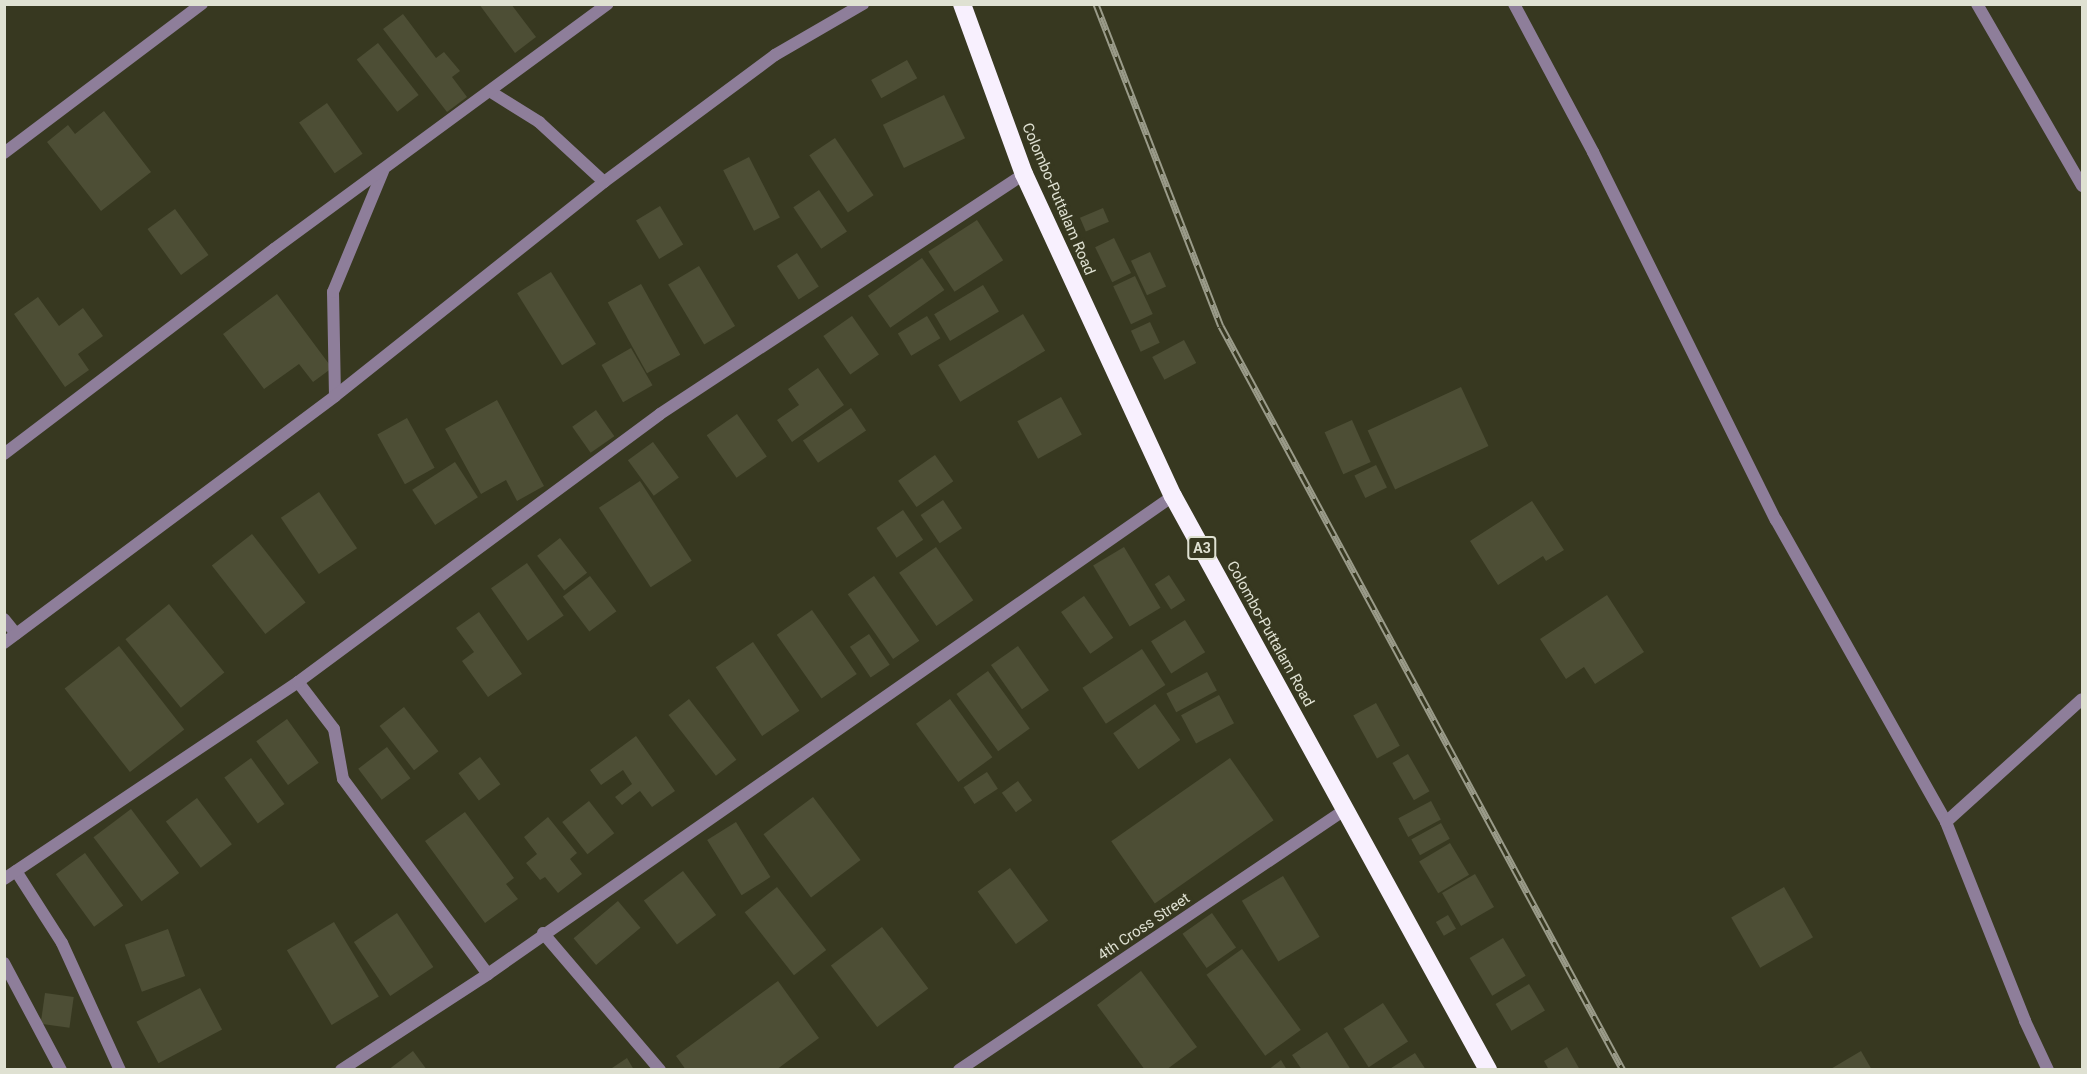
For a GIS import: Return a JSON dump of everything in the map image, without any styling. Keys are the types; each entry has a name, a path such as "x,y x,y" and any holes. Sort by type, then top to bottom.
{"highway":[{"name":"Colombo-Puttalam Road","path":"962,4 1024,174 1173,496 1488,1070"}],"street":[{"path":"4,153 202,4"},
{"path":"4,454 608,4"},
{"path":"4,643 334,396 604,182 774,55 863,4"},
{"path":"1514,4 1593,152 1776,520 1946,822 2025,1021 2048,1070"},
{"path":"1977,4 2082,186"},
{"path":"491,92 540,122 604,182"},
{"path":"334,396 333,292 383,171"},
{"path":"4,879 298,682 660,414 1024,174"},
{"path":"341,1070 488,974 543,933 1173,496"},
{"path":"4,619 16,634"},
{"path":"298,682 333,729 343,779 488,974"},
{"path":"1946,822 2082,699"},
{"name":"4th Cross Street","path":"959,1070 1346,809"},
{"path":"16,871 62,944 120,1070"},
{"path":"543,933 660,1070"},
{"path":"4,963 61,1070"}],"building":[{"path":"479,4 511,4 536,37 515,53"},
{"path":"403,14 436,58 444,52 460,71 452,77 467,97 447,112 383,29"},
{"path":"378,43 419,95 397,112 357,60"},
{"path":"907,60 917,78 881,98 871,80"},
{"path":"944,95 965,138 904,168 883,125"},
{"path":"327,103 363,154 335,173 299,123"},
{"path":"104,111 151,172 101,211 47,142 68,125 75,134"},
{"path":"835,138 874,195 848,213 809,155"},
{"path":"749,157 780,218 754,231 723,170"},
{"path":"819,190 847,231 821,249 793,207"},
{"path":"660,206 683,245 659,259 636,220"},
{"path":"1103,208 1109,222 1086,232 1080,218"},
{"path":"175,209 209,255 181,275 147,229"},
{"path":"977,220 1003,260 954,292 928,252"},
{"path":"1114,238 1131,273 1112,282 1095,247"},
{"path":"1150,252 1166,286 1147,295 1131,261"},
{"path":"797,253 819,287 799,300 777,266"},
{"path":"922,258 944,290 890,328 868,296"},
{"path":"699,266 735,326 704,345 668,285"},
{"path":"551,272 596,344 562,365 517,293"},
{"path":"1135,276 1153,314 1131,324 1113,286"},
{"path":"641,284 680,355 647,373 608,302"},
{"path":"983,285 999,312 950,341 934,314"},
{"path":"277,294 332,368 313,382 299,364 264,389 223,334"},
{"path":"38,297 59,326 83,308 103,336 78,354 89,370 65,387 14,314"},
{"path":"1023,314 1045,351 960,402 938,365"},
{"path":"852,316 879,355 850,375 823,336"},
{"path":"927,316 940,338 911,356 898,334"},
{"path":"1150,322 1160,343 1141,352 1131,331"},
{"path":"1184,340 1196,363 1164,380 1152,357"},
{"path":"631,348 652,385 623,402 602,365"},
{"path":"818,368 844,405 792,442 777,420 799,405 788,389"},
{"path":"1461,387 1488,446 1395,489 1368,431"},
{"path":"1061,397 1082,435 1038,459 1017,421"},
{"path":"497,400 544,486 517,501 506,480 481,494 445,429"},
{"path":"851,408 866,430 818,463 803,440"},
{"path":"596,410 614,436 591,453 572,427"},
{"path":"737,414 767,457 737,478 707,435"},
{"path":"407,418 435,468 405,484 377,434"},
{"path":"1352,420 1371,462 1343,474 1325,432"},
{"path":"653,442 679,478 654,496 628,460"},
{"path":"935,455 953,481 916,507 898,481"},
{"path":"455,462 478,497 435,525 412,490"},
{"path":"1376,465 1387,487 1365,498 1354,476"},
{"path":"640,481 692,561 651,587 599,508"},
{"path":"319,492 357,548 319,574 281,518"},
{"path":"943,500 962,528 940,543 921,515"},
{"path":"1532,501 1564,550 1546,561 1543,556 1498,585 1470,541"},
{"path":"903,510 923,540 897,558 876,528"},
{"path":"252,534 306,603 265,634 212,565"},
{"path":"560,538 587,573 564,591 537,556"},
{"path":"936,547 973,600 936,626 899,573"},
{"path":"1124,547 1161,608 1130,626 1093,566"},
{"path":"527,563 564,615 528,641 491,588"},
{"path":"1169,575 1185,600 1171,609 1155,584"},
{"path":"590,576 616,611 589,632 563,596"},
{"path":"874,576 919,641 893,659 848,594"},
{"path":"1607,595 1644,652 1595,684 1584,667 1566,679 1540,639"},
{"path":"1084,596 1113,638 1090,654 1061,612"},
{"path":"169,604 224,672 181,708 125,639"},
{"path":"812,610 857,674 822,699 777,635"},
{"path":"479,612 522,674 488,697 462,661 474,652 456,628"},
{"path":"1185,620 1205,652 1171,673 1151,641"},
{"path":"869,634 890,665 871,678 850,647"},
{"path":"753,642 799,711 762,736 716,667"},
{"path":"119,646 184,730 130,772 65,688"},
{"path":"1018,646 1049,690 1022,709 991,665"},
{"path":"1142,649 1165,685 1106,724 1082,688"},
{"path":"988,671 1030,728 998,751 956,694"},
{"path":"1207,672 1217,691 1176,712 1166,694"},
{"path":"1219,695 1234,723 1196,743 1181,715"},
{"path":"689,699 736,760 716,776 669,715"},
{"path":"950,699 992,757 958,782 916,724"},
{"path":"1376,703 1400,746 1377,758 1353,716"},
{"path":"1155,704 1180,740 1138,769 1113,733"},
{"path":"404,707 438,751 414,770 380,726"},
{"path":"287,719 319,763 288,785 256,741"},
{"path":"636,736 675,791 652,807 640,791 622,805 615,797 632,784 623,770 601,785 590,770"},
{"path":"387,747 410,778 382,800 358,769"},
{"path":"1408,754 1430,791 1414,800 1392,763"},
{"path":"480,757 500,784 479,800 458,773"},
{"path":"251,758 285,804 258,824 224,777"},
{"path":"1230,758 1274,820 1155,903 1111,841"},
{"path":"987,772 998,789 974,804 964,787"},
{"path":"1018,781 1032,800 1016,812 1002,793"},
{"path":"813,797 861,860 811,897 763,834"},
{"path":"197,798 232,844 201,868 166,821"},
{"path":"589,801 614,833 587,854 562,822"},
{"path":"1431,801 1441,820 1408,837 1398,818"},
{"path":"131,809 179,873 142,901 93,837"},
{"path":"465,812 514,878 506,884 518,899 485,923 425,841"},
{"path":"548,817 577,853 570,859 582,874 558,893 545,877 540,880 526,863 537,854 524,837"},
{"path":"736,822 770,877 742,895 707,840"},
{"path":"1441,823 1450,839 1420,855 1411,839"},
{"path":"1450,843 1469,875 1438,893 1419,862"},
{"path":"85,853 123,906 94,927 56,874"},
{"path":"1010,868 1048,921 1016,944 978,892"},
{"path":"683,871 716,915 677,944 644,900"},
{"path":"1475,874 1494,907 1461,926 1442,893"},
{"path":"1283,876 1320,937 1278,962 1242,901"},
{"path":"777,887 826,950 794,975 745,912"},
{"path":"1784,887 1813,937 1760,968 1731,918"},
{"path":"618,901 640,928 596,965 574,938"},
{"path":"397,913 433,967 390,996 354,942"},
{"path":"1212,913 1236,947 1207,968 1183,934"},
{"path":"1448,915 1456,929 1444,936 1436,922"},
{"path":"334,922 379,997 332,1025 287,950"},
{"path":"882,927 928,988 877,1027 831,966"},
{"path":"168,929 185,976 142,992 125,945"},
{"path":"1503,938 1526,976 1492,996 1470,958"},
{"path":"1242,949 1301,1030 1265,1056 1206,975"},
{"path":"1141,971 1197,1047 1166,1070 1145,1070 1097,1005"},
{"path":"778,981 819,1038 776,1070 686,1070 676,1056"},
{"path":"1529,984 1545,1011 1512,1031 1496,1004"},
{"path":"200,988 222,1029 158,1063 136,1022"},
{"path":"45,993 74,997 69,1028 41,1024"},
{"path":"1383,1003 1408,1042 1369,1067 1344,1029"},
{"path":"1327,1032 1351,1070 1302,1070 1292,1055"},
{"path":"1567,1047 1580,1070 1549,1070 1544,1061"},
{"path":"413,1051 427,1070 388,1070"},
{"path":"1861,1051 1872,1070 1829,1070"},
{"path":"1415,1053 1426,1070 1388,1070"},
{"path":"627,1058 634,1070 609,1070"},
{"path":"1281,1060 1287,1070 1268,1070"}],"railway":[{"path":"1096,4 1221,326 1623,1070"}]}
